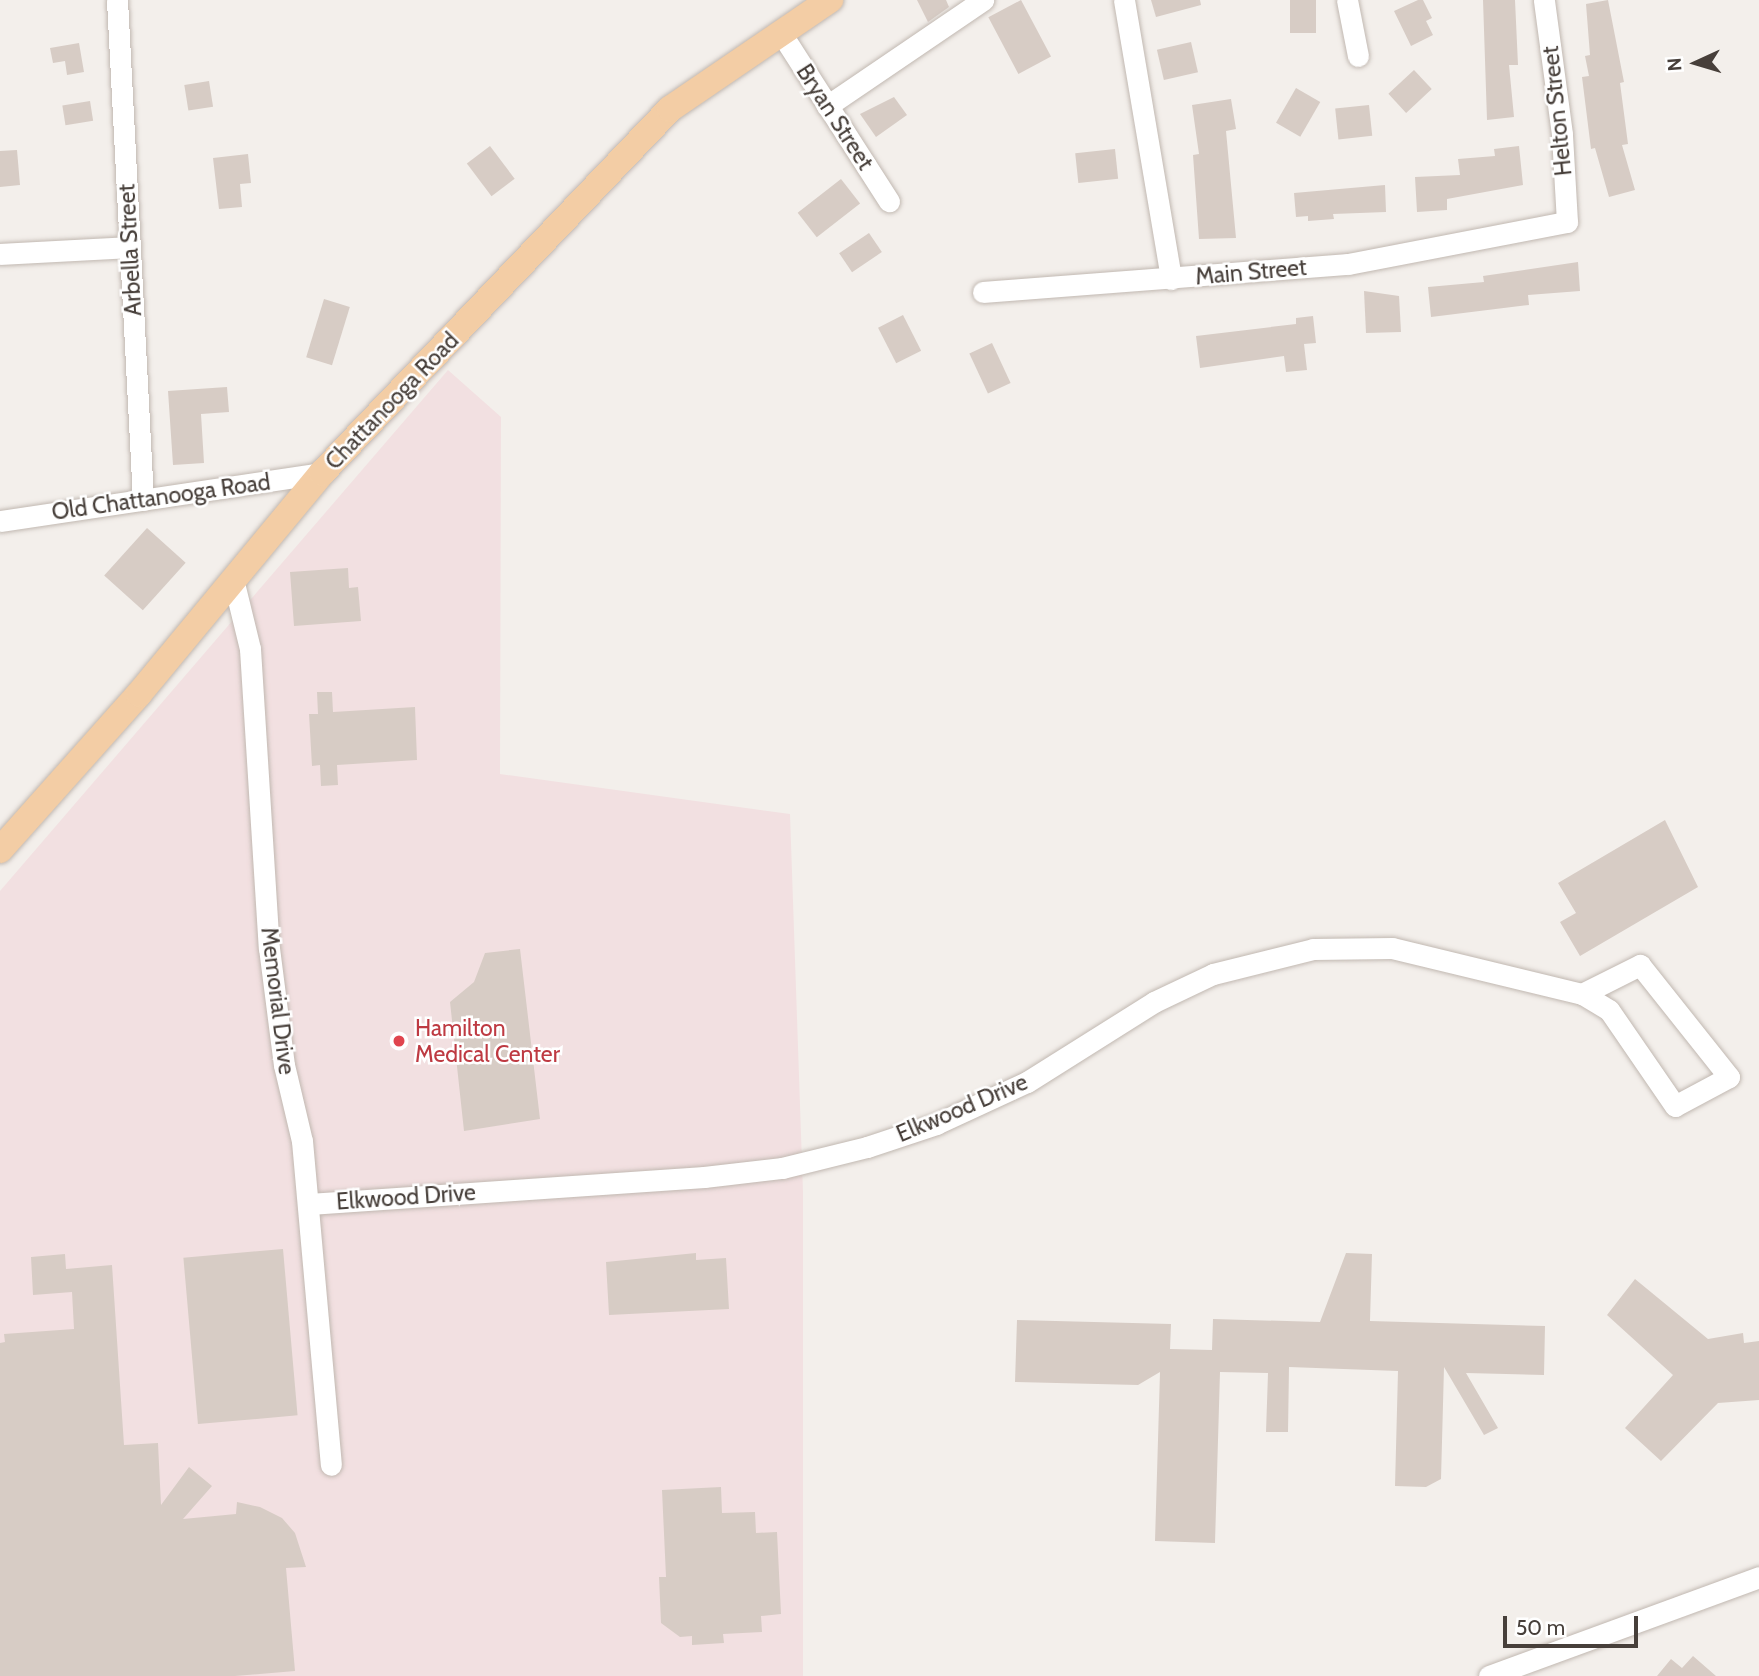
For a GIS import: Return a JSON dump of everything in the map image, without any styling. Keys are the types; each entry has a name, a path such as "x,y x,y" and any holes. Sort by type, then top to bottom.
{"main road":[{"name":"Chattanooga Road","path":"0,850 139,694 323,473 670,109 830,0"}],"street":[{"name":"Arbella Street","path":"117,0 144,500"},
{"path":"827,106 983,0"},
{"name":"Main Street","path":"1124,0 1171,279 1348,264 1567,222"},
{"path":"1347,0 1358,56"},
{"name":"Helton Street","path":"1544,0 1562,134 1567,222"},
{"name":"Bryan Street","path":"781,33 889,201"},
{"path":"0,254 130,247"},
{"path":"983,292 1171,279"},
{"name":"Old Chattanooga Road","path":"0,521 323,473"},
{"name":"Memorial Drive","path":"233,579 250,649 279,1035 302,1141 331,1465"},
{"name":"Elkwood Drive","path":"309,1204 704,1177 782,1168 867,1147 936,1124 1027,1082 1154,1002 1213,974 1312,949 1392,948 1582,994 1609,1010 1675,1106 1729,1077 1640,965 1582,994"},
{"path":"1489,1676 1759,1577"}],"shaded area":[{"name":"Hamilton Medical Center","path":"448,370 501,417 500,774 790,814 803,1192 803,1676 0,1676 0,891"}],"building":[{"path":"917,0 946,0 949,7 928,22"},
{"path":"1021,0 1051,57 1018,74 988,17"},
{"path":"1151,0 1200,0 1201,5 1156,17"},
{"path":"1290,0 1316,0 1316,33 1290,33"},
{"path":"1423,0 1432,18 1426,21 1433,35 1411,46 1394,11"},
{"path":"1483,0 1515,0 1518,65 1509,65 1514,117 1487,120"},
{"path":"1608,0 1624,82 1620,83 1628,144 1622,145 1635,190 1609,197 1595,148 1591,149 1582,77 1589,76 1585,56 1590,55 1586,4"},
{"path":"1191,42 1198,72 1164,80 1157,50"},
{"path":"79,43 84,72 67,75 65,61 53,63 50,48"},
{"path":"1414,70 1432,89 1406,113 1388,94"},
{"path":"209,81 213,107 188,111 184,85"},
{"path":"1296,88 1320,102 1300,137 1276,123"},
{"path":"894,97 907,115 876,137 860,114"},
{"path":"1231,99 1236,129 1226,131 1236,238 1199,239 1193,155 1199,154 1192,105"},
{"path":"90,101 93,121 65,125 62,105"},
{"path":"1369,105 1372,136 1338,139 1335,109"},
{"path":"490,146 515,179 492,196 467,163"},
{"path":"1519,146 1523,185 1447,199 1447,210 1417,212 1415,177 1460,175 1458,159 1495,156 1494,149"},
{"path":"1115,149 1118,179 1078,183 1075,153"},
{"path":"17,150 20,185 0,187 0,151"},
{"path":"248,154 251,183 240,184 242,207 219,209 213,158"},
{"path":"841,179 860,203 817,237 798,213"},
{"path":"1385,185 1386,212 1333,214 1334,219 1308,221 1308,216 1296,217 1294,193"},
{"path":"869,233 882,252 852,272 839,253"},
{"path":"1578,262 1580,291 1528,295 1529,305 1431,317 1428,287 1484,282 1483,276"},
{"path":"1364,291 1399,296 1401,332 1366,333"},
{"path":"324,299 350,307 332,365 306,357"},
{"path":"903,315 921,351 896,363 878,328"},
{"path":"1313,316 1316,343 1304,344 1307,370 1286,372 1284,356 1200,368 1196,336 1296,324 1296,318"},
{"path":"992,343 1011,383 988,393 969,354"},
{"path":"227,387 229,412 201,414 204,463 173,465 168,391"},
{"path":"147,528 186,563 143,610 104,576"},
{"path":"348,568 349,588 358,587 361,621 294,626 290,572"},
{"path":"317,692 332,692 333,712 415,707 417,760 337,765 338,785 321,786 320,765 312,766 309,714 318,714"},
{"path":"1665,820 1698,887 1580,956 1560,922 1576,913 1558,883"},
{"path":"520,949 540,1119 464,1131 450,1002 474,982 485,953"},
{"path":"283,1249 298,1415 198,1424 183,1258"},
{"path":"696,1253 696,1260 726,1258 729,1309 609,1315 606,1262"},
{"path":"1346,1253 1372,1254 1370,1321 1545,1326 1544,1375 1466,1373 1498,1428 1484,1435 1444,1367 1441,1479 1426,1487 1395,1486 1398,1371 1289,1367 1288,1432 1266,1432 1268,1373 1220,1372 1215,1543 1155,1541 1160,1372 1138,1385 1015,1382 1017,1320 1171,1324 1170,1349 1212,1350 1213,1319 1320,1322"},
{"path":"65,1254 66,1269 112,1265 124,1445 158,1443 161,1505 189,1467 212,1486 183,1519 236,1514 237,1502 260,1507 282,1518 295,1533 306,1567 286,1568 295,1671 235,1676 0,1676 0,1343 5,1342 4,1334 74,1329 72,1292 33,1295 31,1257"},
{"path":"1635,1279 1708,1339 1743,1333 1744,1343 1759,1341 1759,1400 1718,1403 1661,1461 1625,1428 1673,1375 1607,1315"},
{"path":"721,1487 722,1513 755,1512 756,1533 777,1532 781,1614 761,1616 762,1632 723,1634 724,1643 692,1645 692,1636 680,1637 661,1623 659,1577 666,1577 662,1490"},
{"path":"1693,1656 1716,1676 1657,1676 1671,1659 1682,1668"}],"place":[{"name":"Hamilton Medical Center","path":"399,1041"}]}
